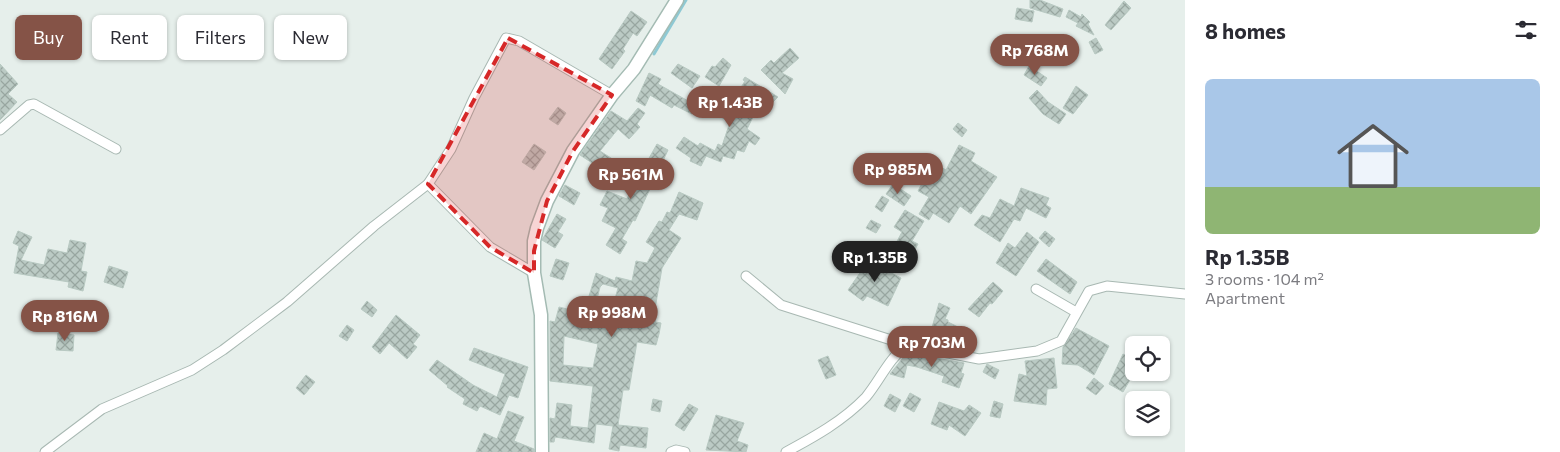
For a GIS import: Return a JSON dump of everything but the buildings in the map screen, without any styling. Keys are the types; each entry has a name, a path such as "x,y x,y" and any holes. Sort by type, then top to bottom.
{"street":[{"path":"542,452 541,315 534,273 534,242 547,201 573,151 612,95 634,68 677,0"},
{"path":"45,452 102,409 175,378 223,350 287,302 374,226 428,184 451,149 474,98 506,38 519,41 612,95"},
{"path":"0,130 29,105 34,104 116,149"},
{"path":"428,184 490,247 534,273"},
{"path":"746,276 781,305 907,345 978,359 1037,351 1061,341 1089,290 1101,286 1185,294"},
{"path":"1036,289 1076,312"},
{"path":"786,452 847,414 865,397 895,356 907,345"},
{"path":"671,452 676,450 686,452"}],"highlighted area":[{"path":"508,38 612,95 573,151 547,201 534,251 534,273 490,247 428,184"}],"waterway":[{"path":"654,54 686,0"}]}
